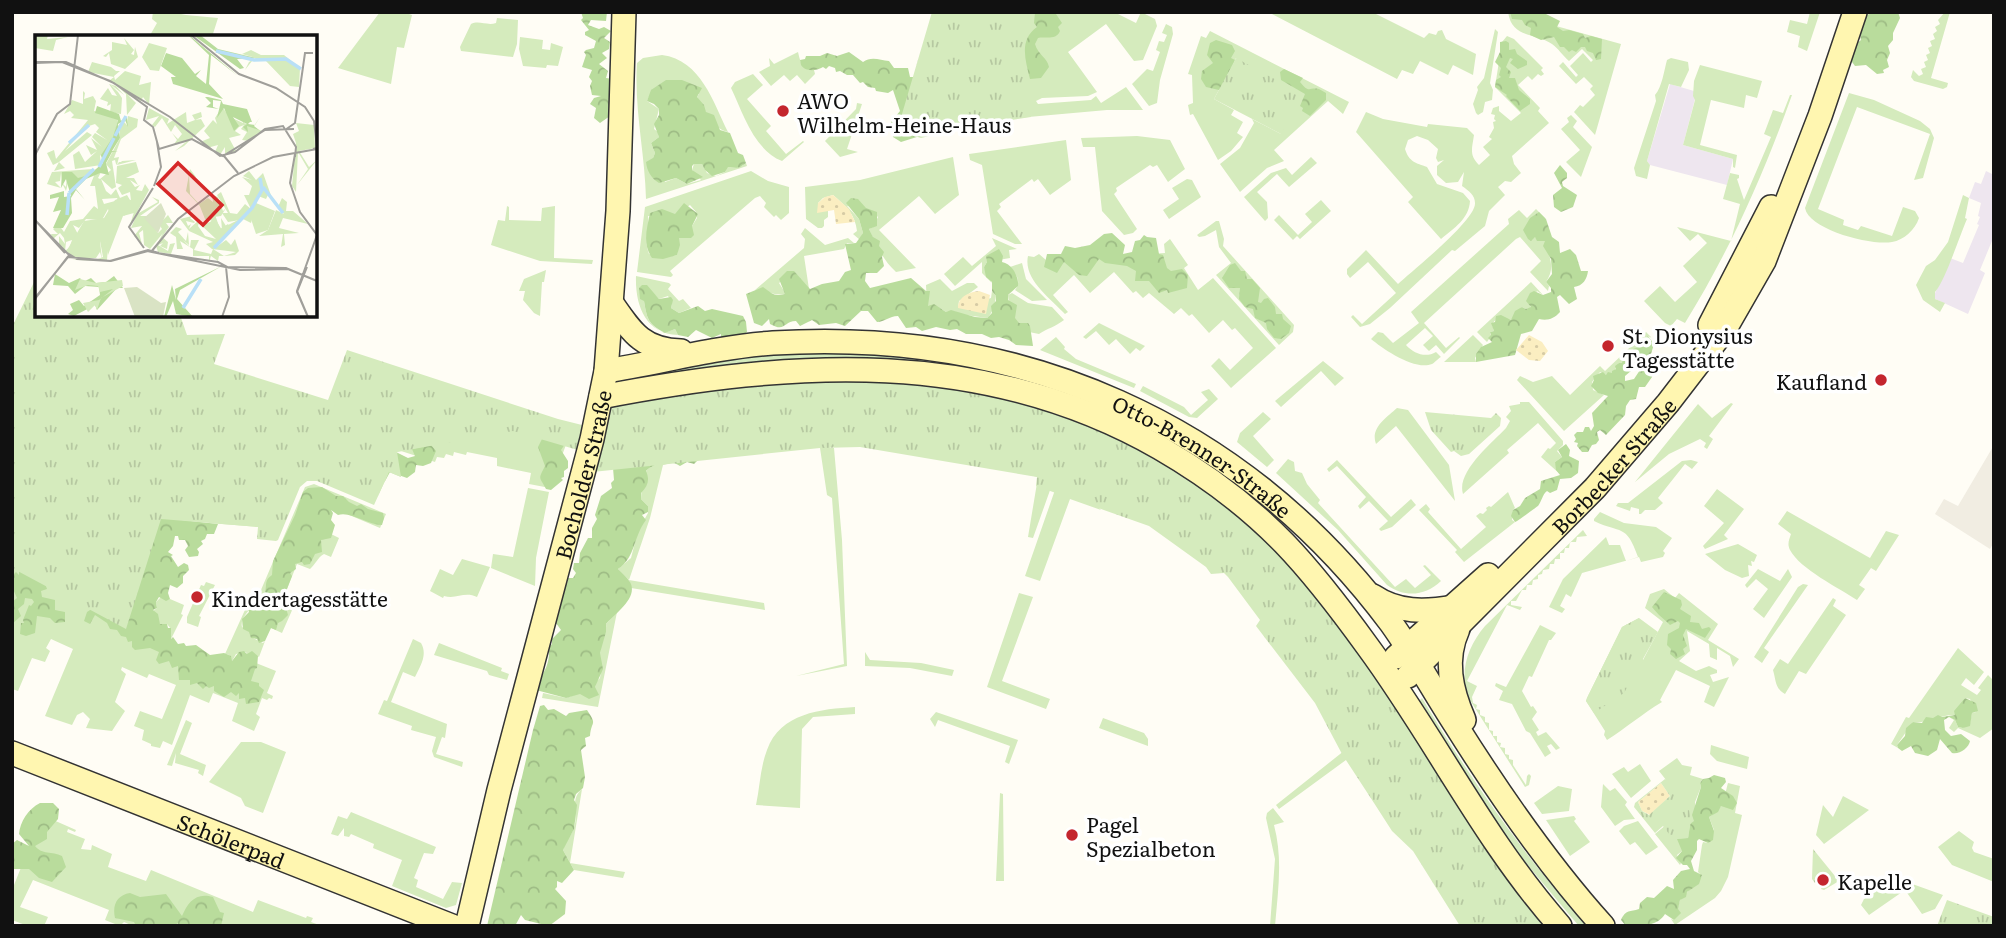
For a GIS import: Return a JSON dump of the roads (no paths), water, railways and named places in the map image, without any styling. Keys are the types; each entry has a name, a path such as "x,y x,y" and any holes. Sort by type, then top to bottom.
{"street":[{"name":"Bocholder Straße","path":"467,926 493,813 606,371 618,211 624,12"},
{"name":"Borbecker Straße","path":"1457,615 1611,456 1655,404 1702,337 1732,285 1779,188 1843,12"},
{"name":"Borbecker Straße","path":"1396,688 1413,657 1614,466 1682,385 1734,314 1768,252 1831,86 1855,12"},
{"path":"613,305 631,330 649,345 664,350 702,352"},
{"name":"Otto-Brenner-Straße","path":"606,371 702,352 770,344 830,341 909,345 989,358 1076,384 1165,425 1241,473 1311,531 1363,587 1559,875 1603,926"},
{"name":"Otto-Brenner-Straße","path":"601,397 745,374 801,370 866,369 952,376 1050,398 1114,424 1149,442 1210,480 1277,536 1302,562 1383,668 1482,824 1523,882 1560,926"},
{"path":"1363,587 1378,599 1398,608 1457,615 1451,648 1452,687 1467,727 1506,800"},
{"name":"Borbecker Straße","path":"1383,668 1413,657"},
{"name":"Schölerpad","path":"12,753 452,926"},
{"path":"1523,882 1546,926"}],"place":[{"name":"AWO Wilhelm-Heine-Haus","path":"783,111"},
{"name":"St. Dionysius Tagesstätte","path":"1608,346"},
{"name":"Kaufland","path":"1881,380"},
{"name":"Kindertagesstätte","path":"197,597"},
{"name":"Pagel Spezialbeton","path":"1072,835"},
{"name":"Kapelle","path":"1823,880"}]}
